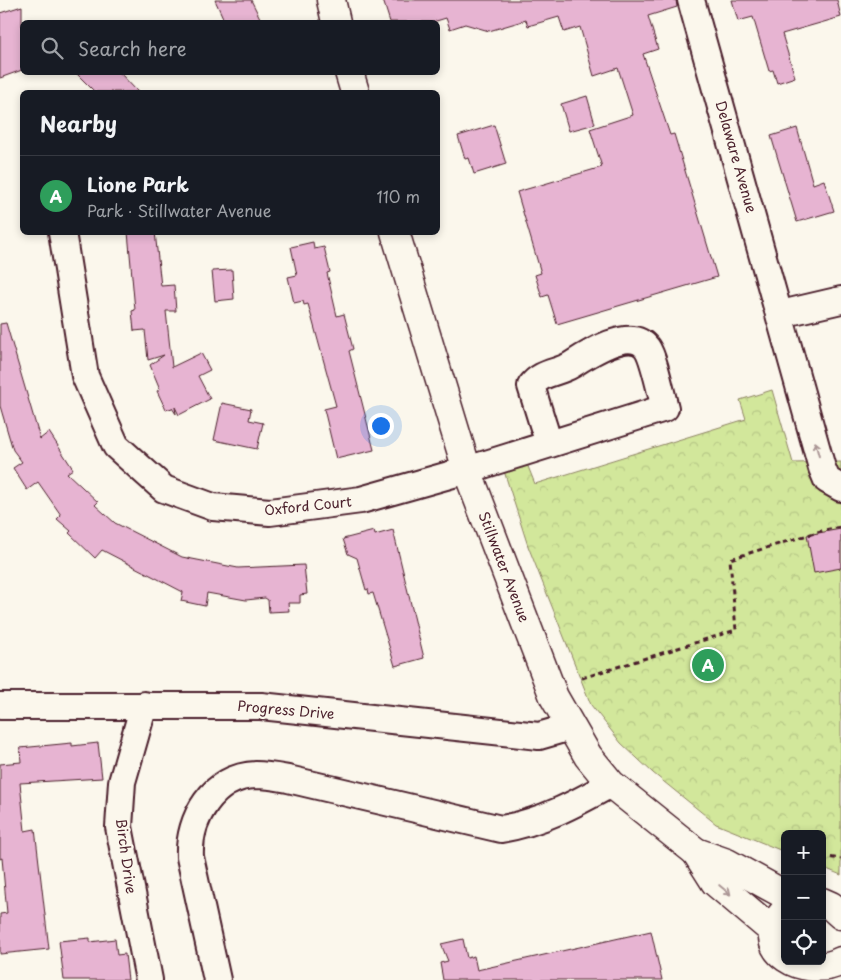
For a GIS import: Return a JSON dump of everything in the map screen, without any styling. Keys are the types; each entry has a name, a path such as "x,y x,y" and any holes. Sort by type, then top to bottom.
{"main road":[{"path":"330,0 335,20"},
{"path":"350,75 354,90"},
{"name":"Stillwater Avenue","path":"396,235 467,470 554,697 570,727 588,756 611,784 696,852 727,863 781,893"},
{"name":"Stillwater Avenue","path":"696,852 714,882 779,921"},
{"path":"826,904 841,915"},
{"path":"779,921 775,952 783,971 786,967 800,975 834,968"}],"street":[{"name":"Delaware Avenue","path":"691,0 781,314 822,468 827,480 841,488"},
{"name":"Oxford Court","path":"62,235 85,376 116,446 164,488 212,507 270,512 361,500 467,470 665,408 648,349 640,342 630,339 595,349 568,367 537,378 532,386 549,444"},
{"path":"781,314 841,300"},
{"name":"Birch Drive","path":"144,705 122,782 119,827 149,980"},
{"name":"Progress Drive","path":"0,706 261,706 539,736 570,727"},
{"path":"217,980 190,857 190,844 191,831 202,808 223,786 243,777 256,775 279,777 501,829 530,824 562,810 611,784"}],"path":[{"path":"582,678 736,630 730,559 824,530 841,527"},
{"path":"826,857 841,859"}],"green space":[{"path":"772,390 793,463 841,462 841,875 826,869 826,830 781,830 781,850 716,824 653,773 621,743 591,705 528,546 504,471 527,464 535,484 746,419 740,400"}],"building":[{"path":"215,0 251,0 261,20 224,20"},
{"path":"383,0 676,0 677,7 648,16 658,49 643,54 670,135 674,134 717,277 557,324 548,295 542,297 535,275 541,273 517,192 602,167 590,129 633,115 618,68 594,76 580,27 564,32 559,17 528,26 526,20 489,31 465,24 450,29 446,18 440,20 389,20"},
{"path":"732,0 837,0 841,17 782,34 795,77 777,83 773,70 769,71 753,17 738,21"},
{"path":"22,6 22,20 20,20 20,71 0,78 0,13"},
{"path":"78,75 122,75 136,90 93,90"},
{"path":"587,96 595,124 569,131 561,104"},
{"path":"494,125 506,164 474,174 469,158 465,159 458,136"},
{"path":"797,128 813,184 824,180 834,211 797,222 771,136"},
{"path":"128,235 155,235 161,286 174,285 176,311 166,311 172,367 201,353 210,370 198,376 210,399 179,415 175,407 176,414 172,408 166,410 157,391 160,389 150,365 164,355 148,360 145,330 134,331 132,311 135,310"},
{"path":"313,242 314,249 324,247 330,272 327,273 337,316 344,314 353,349 349,351 374,450 336,459 324,409 336,406 308,304 304,305 303,301 294,303 288,277 297,275 291,247"},
{"path":"232,270 234,299 215,301 212,271"},
{"path":"6,323 40,439 49,432 73,469 67,473 98,502 95,505 115,523 182,557 238,568 304,565 307,594 300,595 300,603 288,603 289,611 269,612 268,600 265,598 246,600 207,593 205,606 181,601 183,592 102,550 95,558 69,533 71,531 57,519 61,515 38,482 27,490 13,468 22,462 13,450 0,406 0,324"},
{"path":"222,403 251,409 249,420 263,423 257,449 214,440"},
{"path":"841,529 841,568 814,573 807,535"},
{"path":"393,530 424,658 395,666 373,593 369,594 368,589 366,590 357,558 348,554 343,539 374,531 375,535"},
{"path":"72,743 72,746 98,743 102,778 20,783 25,831 35,829 49,949 0,954 0,914 7,913 2,858 0,859 0,764 21,762 20,748"},
{"path":"651,931 662,980 443,980 440,963 448,961 441,944 463,939 467,958 474,956 477,970"},
{"path":"90,938 90,942 115,939 117,955 125,954 128,980 64,980 59,941"}],"place":[{"name":"Lione Park","path":"708,665"}]}
